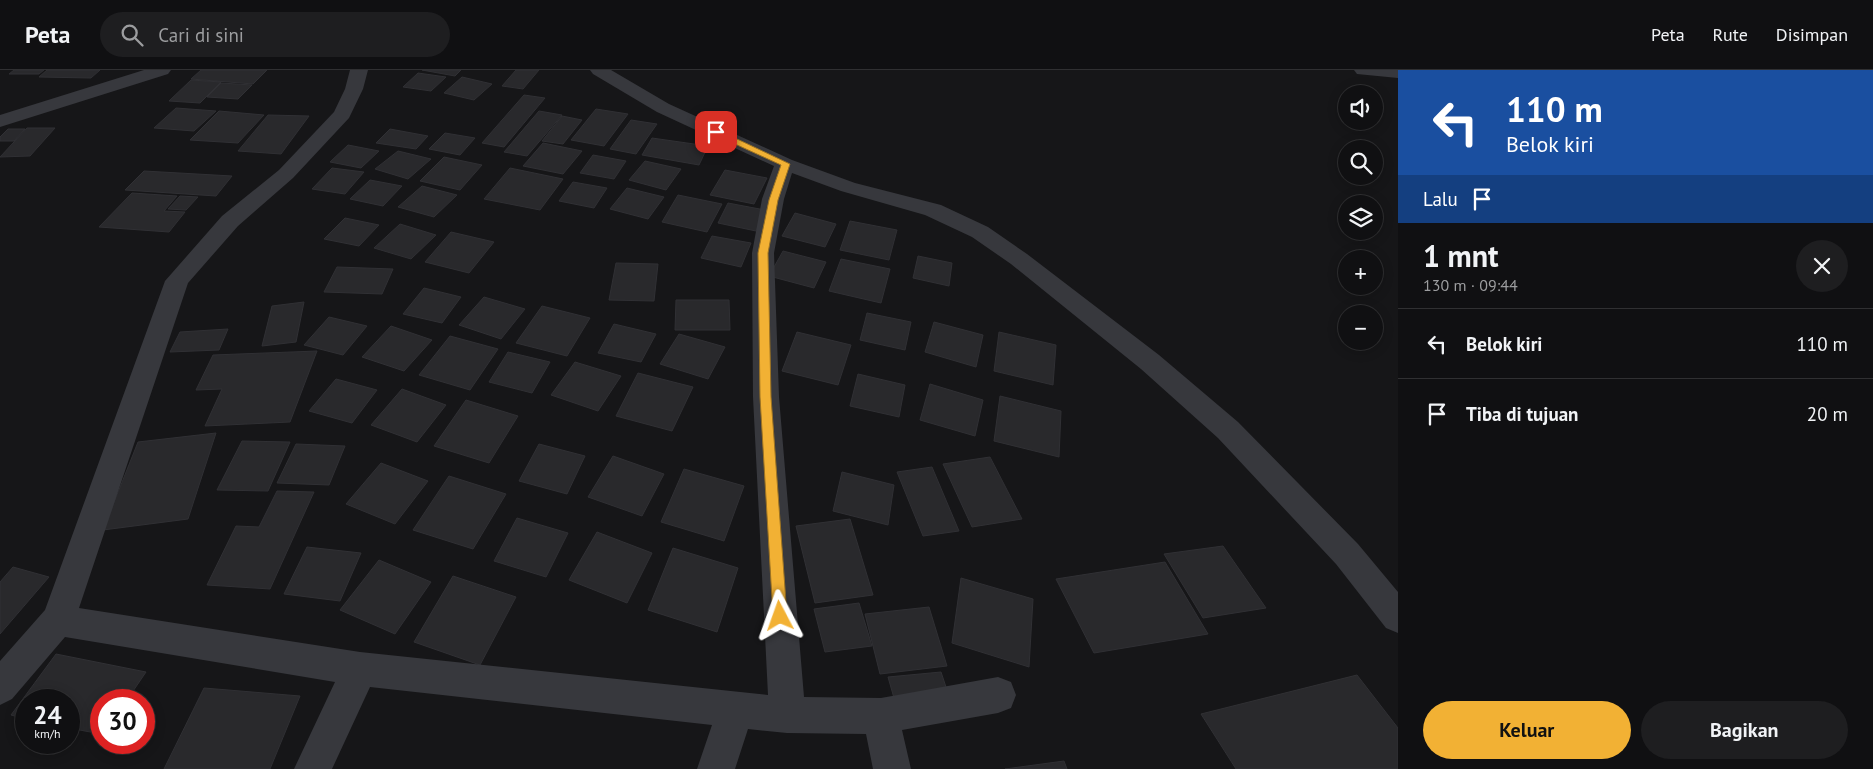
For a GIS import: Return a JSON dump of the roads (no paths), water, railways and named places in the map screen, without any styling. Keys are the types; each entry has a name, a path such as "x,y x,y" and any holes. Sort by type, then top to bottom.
{"street":[{"path":"0,121 162,70"},
{"path":"0,687 58,620 177,281 230,221 286,174 342,114 354,89 358,70"},
{"path":"599,70 663,108 785,164 848,187 933,210 980,232 1019,259 1150,362 1228,430 1346,554 1398,617"},
{"path":"1363,70 1398,73"},
{"path":"785,164 773,200 763,253 766,397 787,715"},
{"path":"58,620 360,669 787,715 881,716 998,695"},
{"path":"313,769 360,669"},
{"path":"716,769 736,709"},
{"path":"881,716 892,769"}]}
